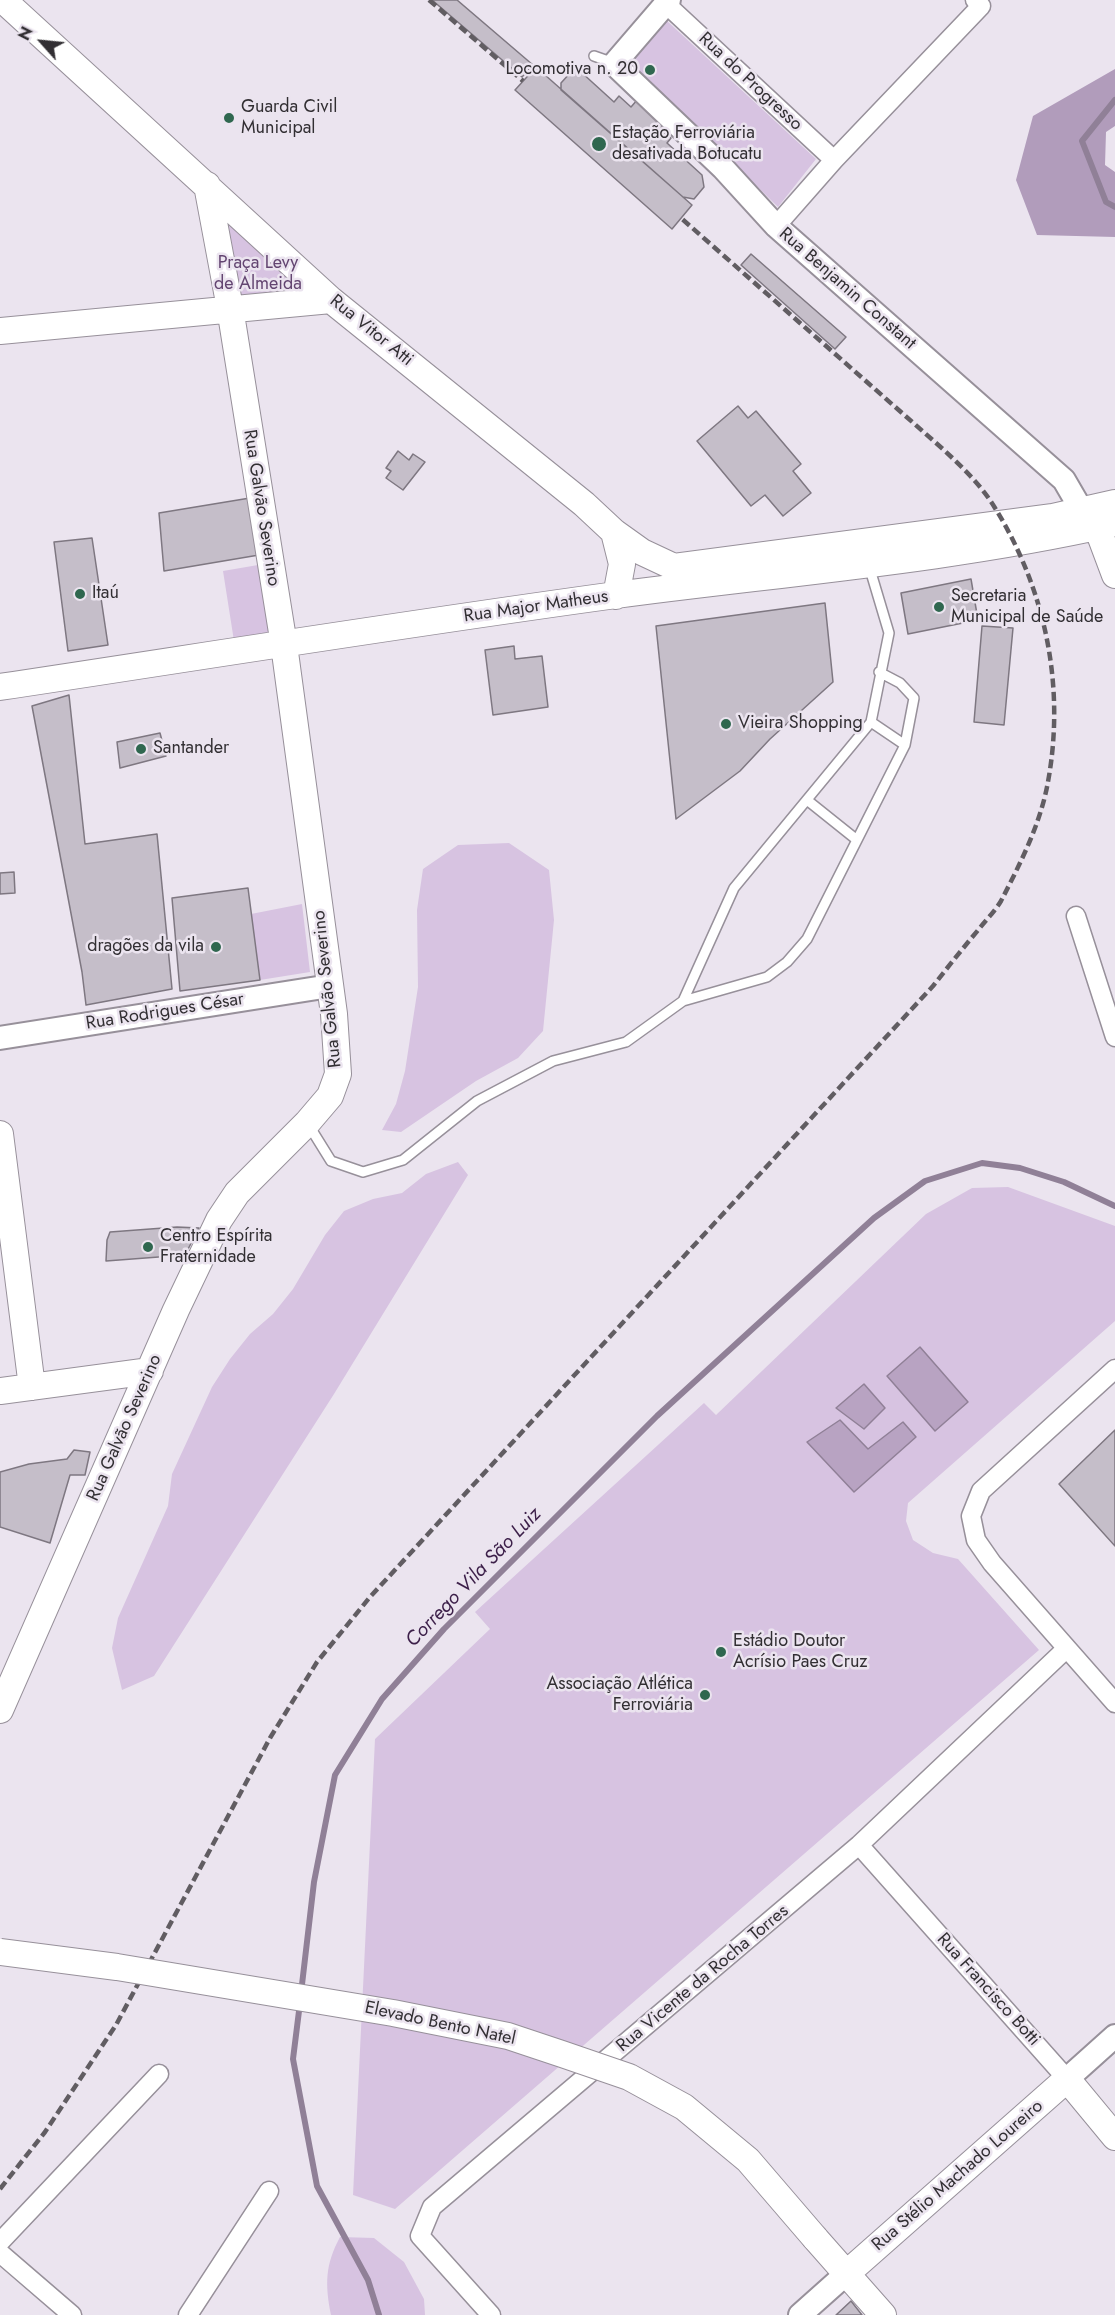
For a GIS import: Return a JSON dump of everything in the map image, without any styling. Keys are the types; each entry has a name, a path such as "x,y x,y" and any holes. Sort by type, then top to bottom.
{"main road":[{"name":"Rua Vitor Atti","path":"3,0 331,300 575,497 614,532"},
{"name":"Rua Galvão Severino","path":"0,1710 219,1220 237,1193 307,1123 330,1096 338,1074 330,986 284,645 230,308 207,185"},
{"path":"0,331 331,300"},
{"path":"614,532 642,552 674,567 1053,517 1091,523 1115,503"},
{"path":"1091,523 1115,575"},
{"name":"Rua Major Matheus","path":"0,687 616,596 868,563 1091,523"},
{"path":"614,532 622,564 616,596"},
{"path":"0,1134 32,1387"},
{"path":"0,1391 150,1371"},
{"name":"Elevado Bento Natel","path":"0,1952 117,1967 393,2013 508,2036 629,2077 684,2107 748,2160 883,2315"},
{"name":"Rua Francisco Botti","path":"1067,2079 1115,2137"},
{"name":"Rua Stélio Machado Loureiro","path":"846,2274 1067,2079"}],"street":[{"name":"Rua Benjamin Constant","path":"667,2 604,60 723,168 776,226 1064,480 1091,523"},
{"name":"Rua do Progresso","path":"667,2 834,160"},
{"path":"776,226 978,3"},
{"path":"1076,916 1115,1037"},
{"name":"Rua Rodrigues César","path":"0,1038 330,986"},
{"path":"1115,1369 981,1491 971,1516 976,1540 992,1563 1115,1703"},
{"name":"Rua Vicente da Rocha Torres","path":"491,2315 420,2236 432,2208 859,1845 1066,1649"},
{"name":"Rua Francisco Botti","path":"859,1845 1067,2079"},
{"name":"Rua Stélio Machado Loureiro","path":"1067,2079 1115,2036"},
{"path":"0,2242 159,2074"},
{"path":"188,2315 269,2191"},
{"path":"0,2253 72,2315"},
{"name":"Rua Stélio Machado Loureiro","path":"800,2315 846,2274"}],"lane":[{"path":"683,1001 734,888 871,722 879,672 889,633 868,563"},
{"path":"307,1123 331,1161 363,1172 403,1160 477,1101 553,1060 626,1042 683,1001 766,977 787,962 807,939 905,745 914,698 900,683 879,672"},
{"path":"871,722 905,745"},
{"path":"807,800 857,840"}],"green space":[{"path":"666,20 816,159 778,207 630,61"},
{"name":"Praça Levy de Almeida","path":"221,209 308,292 242,300"},
{"path":"258,565 269,635 234,641 223,571"},
{"path":"509,843 549,870 554,920 543,1031 518,1058 476,1081 401,1132 382,1130 396,1104 405,1071 418,987 417,910 423,869 458,845"},
{"path":"302,904 310,972 260,980 251,914"},
{"path":"458,1162 468,1175 334,1394 154,1676 122,1690 112,1648 118,1618 168,1506 172,1474 212,1387 250,1334 273,1314 293,1289 325,1235 344,1211 373,1199 402,1193 426,1174"},
{"name":"Associação Atlética Ferroviária","path":"1008,1187 1115,1226 1115,1321 908,1503 906,1521 913,1540 933,1553 958,1559 1039,1650 395,2209 353,2195 375,1739 490,1629 475,1612 704,1403 716,1415 926,1214 972,1188"},
{"path":"340,2237 374,2238 404,2262 424,2299 425,2315 331,2315 328,2294 329,2266"}],"shaded area":[{"path":"1115,69 1115,126 1106,132 1105,165 1115,172 1115,237 1037,235 1016,180 1033,116"},
{"path":"920,1347 968,1402 935,1431 887,1376"},
{"path":"864,1384 885,1408 864,1429 836,1408"},
{"path":"840,1420 868,1449 903,1422 916,1437 854,1492 807,1442"}],"building":[{"path":"432,0 457,0 533,65 522,77"},
{"name":"Estação Ferroviária desativada Botucatu","path":"536,67 692,205 672,229 515,90"},
{"path":"571,72 581,72 614,102 619,96 631,107 638,99 666,124 661,130 671,138 667,143 702,175 704,187 694,199 683,197 561,90 561,83"},
{"path":"751,254 846,337 835,349 741,265"},
{"path":"738,406 748,418 756,411 801,464 793,471 811,493 783,516 765,495 751,506 697,441"},
{"path":"398,451 409,460 413,454 425,462 403,490 386,478 391,471 386,468"},
{"path":"250,498 259,555 164,571 159,513"},
{"name":"Itaú","path":"92,538 108,645 68,651 54,542"},
{"name":"Secretaria Municipal de Saúde","path":"971,579 978,620 908,634 901,593"},
{"name":"Vieira Shopping","path":"825,603 833,682 770,739 740,771 676,819 656,626"},
{"path":"982,626 1013,628 1004,725 974,722"},
{"path":"514,646 515,659 542,656 548,707 493,715 485,650"},
{"path":"69,695 85,844 157,834 172,989 86,1005 82,972 32,706"},
{"name":"Santander","path":"160,733 166,756 120,768 117,742"},
{"path":"14,872 15,893 0,894 0,873"},
{"name":"dragões da vila","path":"248,888 260,980 180,991 172,898"},
{"name":"Centro Espírita Fraternidade","path":"177,1227 199,1228 185,1255 106,1261 107,1240 110,1232"},
{"path":"1115,1430 1115,1546 1059,1484"},
{"path":"74,1450 90,1452 85,1475 70,1475 50,1543 0,1527 0,1472 29,1464 67,1459"},
{"path":"851,2301 862,2315 836,2315"}],"waterway":[{"path":"1115,100 1082,141 1106,202 1115,207"},
{"name":"Corrego Vila São Luiz","path":"301,1993 314,1882 335,1775 382,1699 444,1629 657,1416 874,1218 925,1181 982,1163 1020,1168 1064,1182 1115,1206"},
{"name":"Corrego Vila São Luiz","path":"300,2003 293,2059 317,2186 368,2280 379,2315"}],"railway":[{"path":"429,0 523,81"},
{"path":"0,2189 45,2132 116,2025 270,1738 317,1662 370,1597 933,986 1001,901 1039,817 1047,787 1054,715 1053,679 1048,643 1028,574 995,508 965,470 944,450 681,218"}],"place":[{"name":"Locomotiva n. 20","path":"650,70"},
{"name":"Guarda Civil Municipal","path":"229,118"},
{"name":"Estação Ferroviária desativada Botucatu","path":"599,144"},
{"name":"Itaú","path":"80,594"},
{"name":"Secretaria Municipal de Saúde","path":"939,607"},
{"name":"Vieira Shopping","path":"726,724"},
{"name":"Santander","path":"141,749"},
{"name":"dragões da vila","path":"216,947"},
{"name":"Centro Espírita Fraternidade","path":"148,1247"},
{"name":"Estádio Doutor Acrísio Paes Cruz","path":"721,1652"},
{"name":"Associação Atlética Ferroviária","path":"705,1695"}]}
